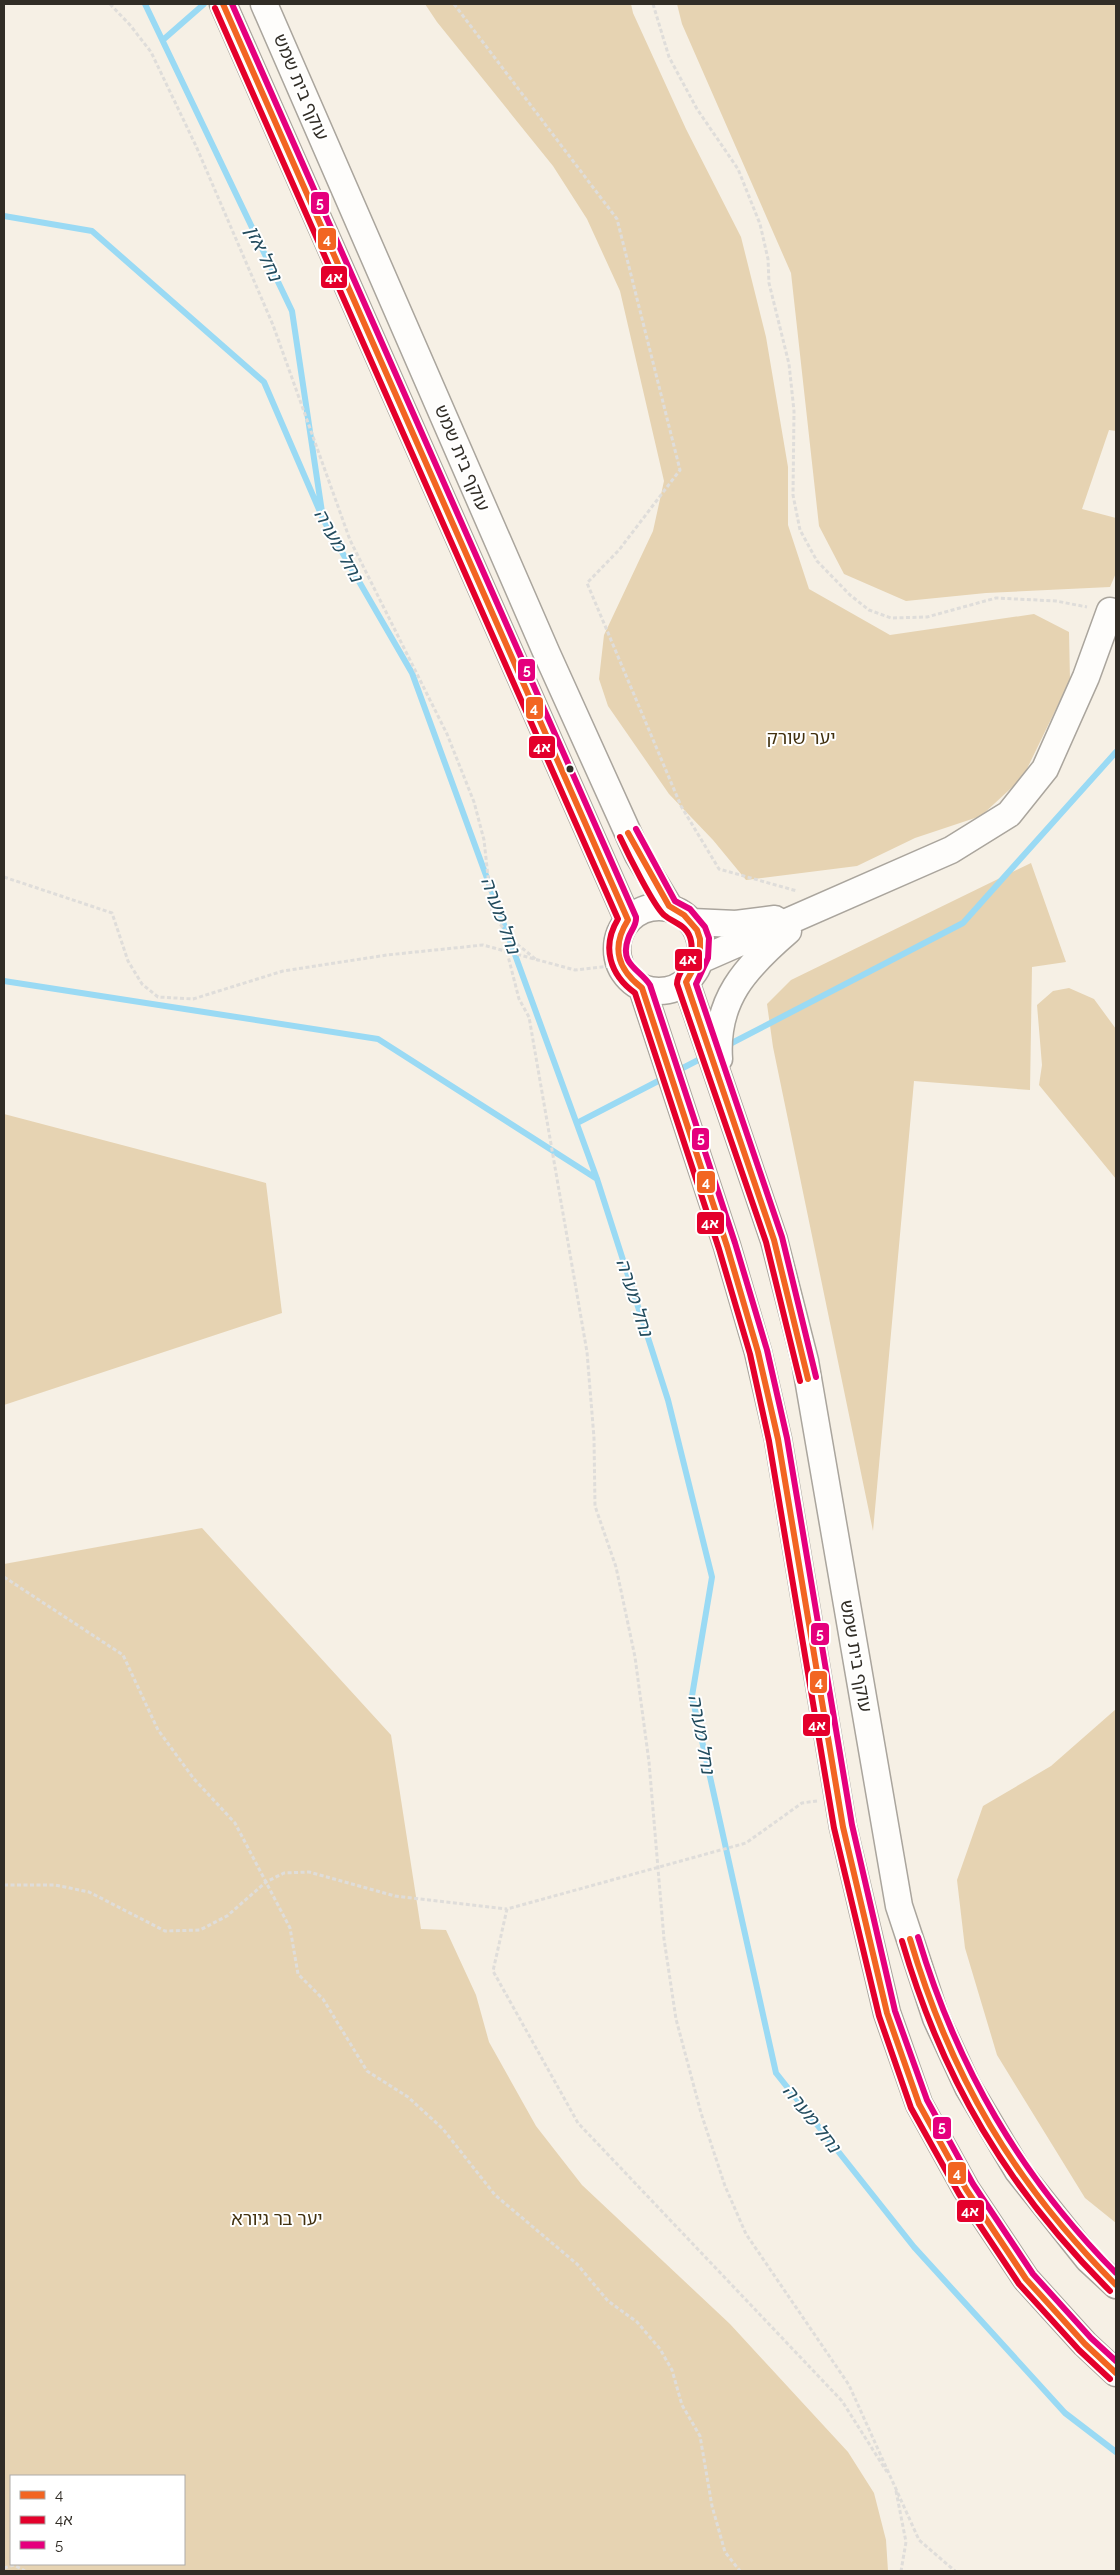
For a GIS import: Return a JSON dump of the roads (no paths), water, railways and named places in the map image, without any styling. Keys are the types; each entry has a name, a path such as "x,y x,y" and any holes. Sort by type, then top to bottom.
{"main road":[{"name":"עוקף בית שמש","path":"223,4 628,920"},
{"name":"עוקף בית שמש","path":"264,4 547,654 638,855 670,908"},
{"path":"692,922 736,924 806,902 951,850 1009,814 1045,769 1086,677 1110,611"},
{"path":"700,960 806,902"},
{"path":"720,1083 717,1038 722,1010 738,982 758,956 806,902"},
{"path":"648,908 670,908 683,914 692,922 699,934 702,947 700,960 695,972 686,982 665,991 642,988 630,980 620,965 617,956 617,942 621,930 628,920 648,908"},
{"name":"עוקף בית שמש","path":"686,982 774,1240 804,1360 899,1906 936,2018 968,2087 1018,2171 1088,2259 1116,2285"},
{"path":"642,988 727,1246 758,1352 778,1439 838,1797 887,2013 919,2104 966,2189 1026,2279 1084,2344 1116,2373"}],"waterway":[{"name":"נחל אזן","path":"145,4 292,311 322,512"},
{"path":"164,39 204,4"},
{"name":"נחל מערה","path":"4,216 92,231 264,382 324,521 412,673 597,1179 668,1400 712,1577 692,1696 776,2073 914,2247 1065,2413 1116,2452"},
{"path":"726,1046 963,923 1116,752"},
{"path":"4,981 378,1039 597,1179"},
{"path":"675,1072 706,1056"},
{"path":"577,1123 666,1077"}],"park label":[{"name":"יער שורק","path":"801,738"},
{"name":"יער בר גיורא","path":"277,2219"}]}
